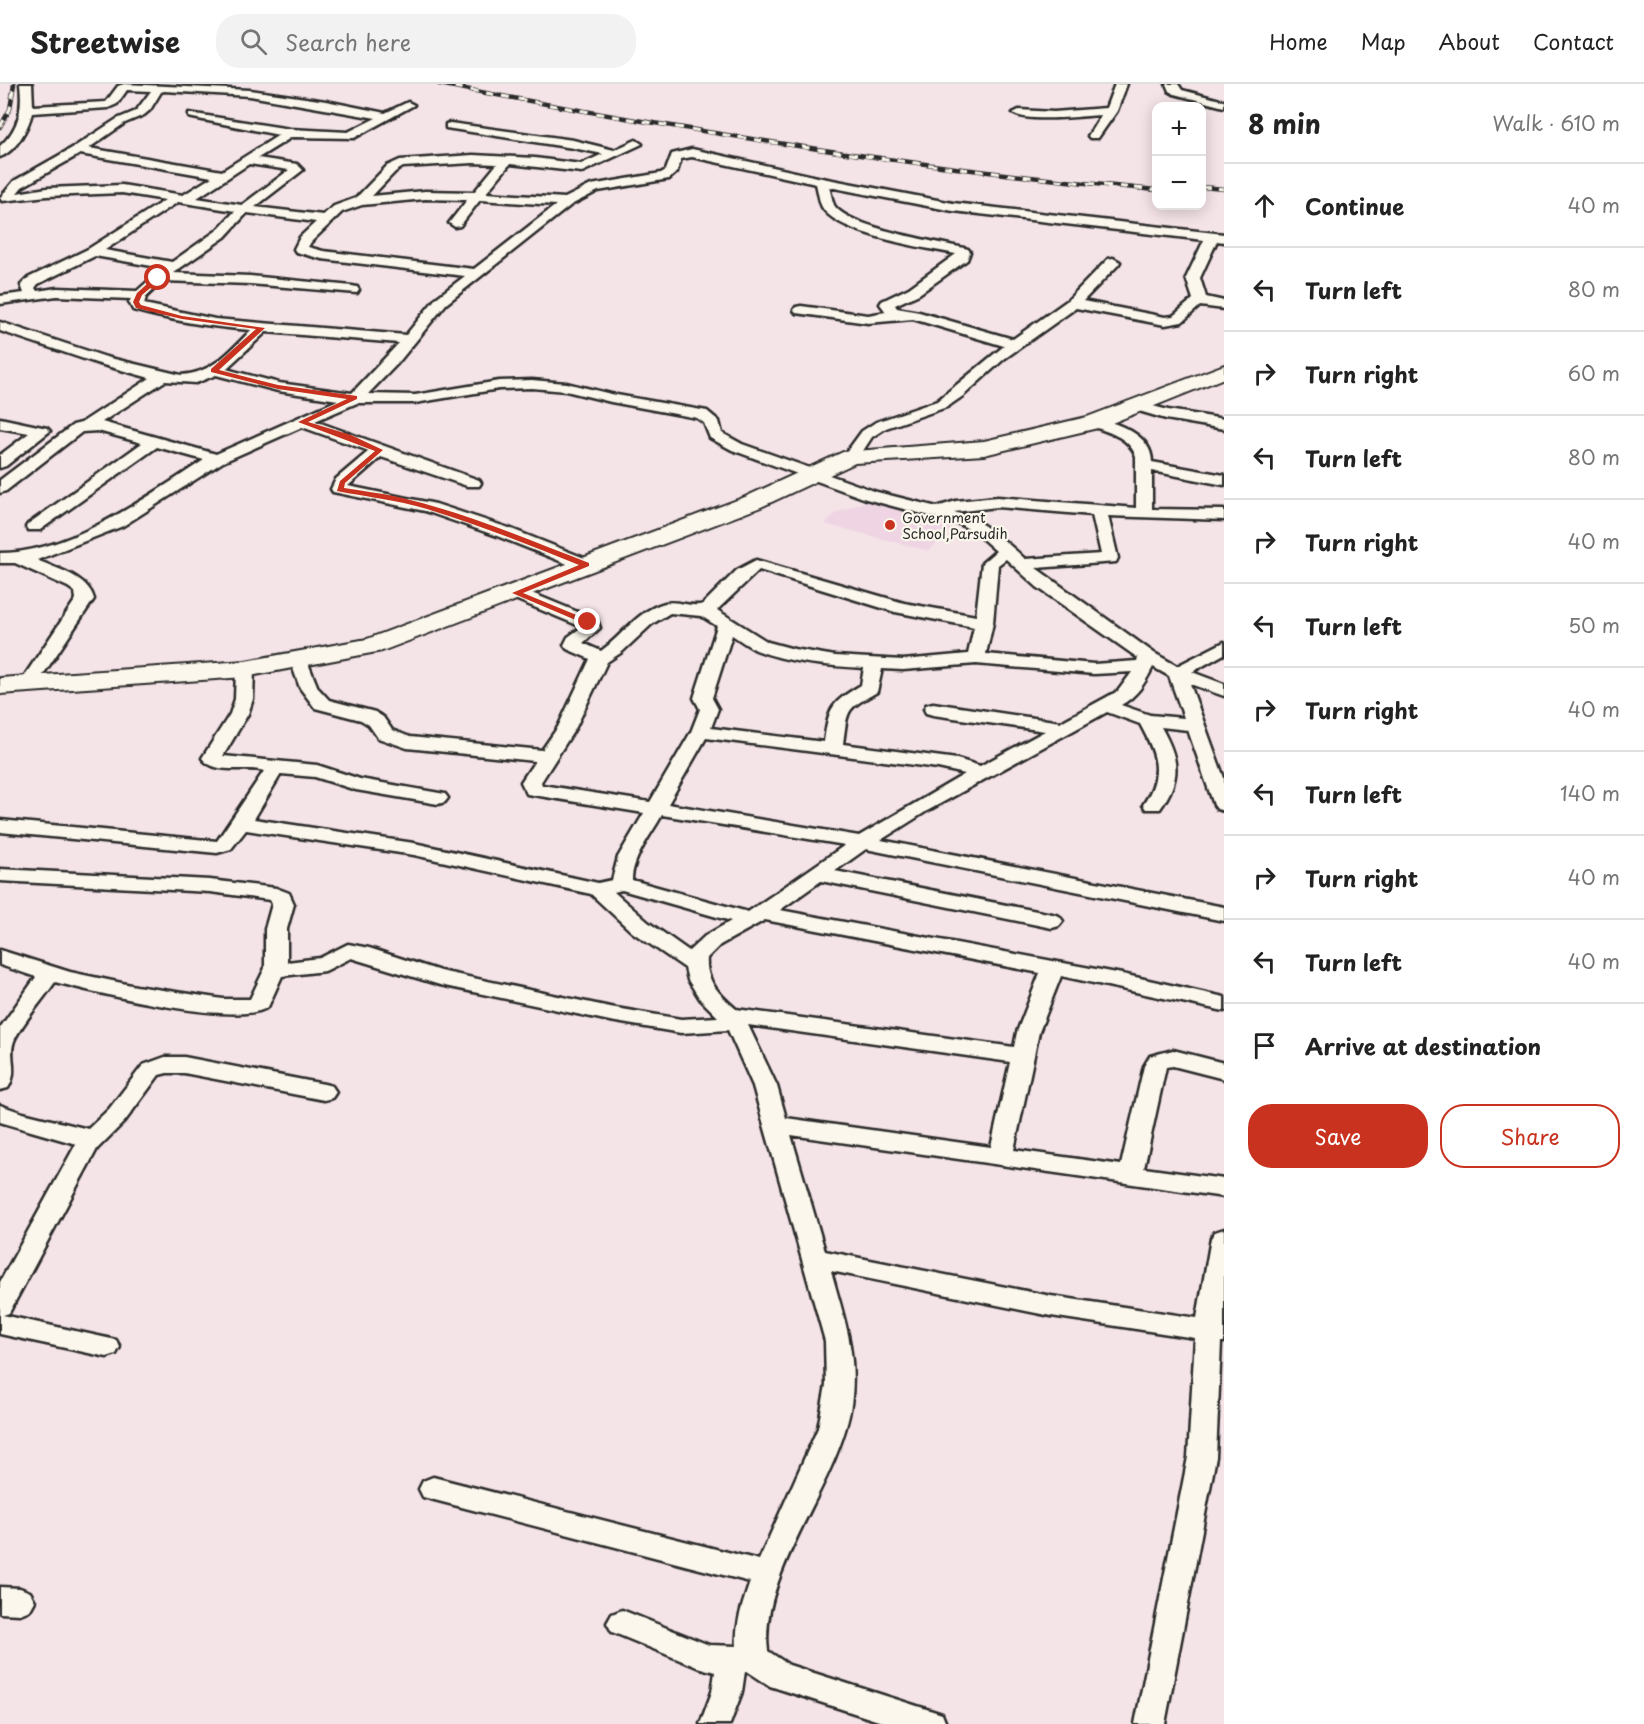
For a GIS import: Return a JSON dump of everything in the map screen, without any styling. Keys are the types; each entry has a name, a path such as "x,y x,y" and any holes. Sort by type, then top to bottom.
{"main road":[{"path":"0,686 245,669 373,646 753,502 851,457 984,448 1094,422 1224,371"}],"street":[{"path":"0,153 21,129 28,110 26,84"},
{"path":"1095,136 1111,111 1121,84"},
{"path":"1172,84 1173,89 1178,92 1224,104"},
{"path":"28,110 108,105 114,102 125,87 250,93 385,116"},
{"path":"6,198 18,184 146,108 157,90 164,88"},
{"path":"193,115 290,133 350,136 408,105"},
{"path":"1019,113 1054,115 1111,111"},
{"path":"450,126 573,144 613,153"},
{"path":"34,295 28,289 28,285 33,280 93,252 181,198 223,176 290,133"},
{"path":"473,159 502,135"},
{"path":"360,201 391,169 400,164 473,159 582,168 636,144"},
{"path":"78,150 223,176"},
{"path":"5,558 37,555 117,523 217,459 355,398 410,340 441,302 567,202 595,188 665,176 671,172 676,157 683,154 702,154 822,182 1001,214 1218,237 1193,278 1201,301"},
{"path":"246,160 292,167 297,170 241,214 222,234 158,278 140,295 136,302 138,307 193,319 262,328 410,340"},
{"path":"455,223 506,161"},
{"path":"822,182 828,206 838,217 856,226 900,239 963,252 962,256 928,282 887,304 892,311 1014,344"},
{"path":"6,198 47,192 109,189 181,198 241,214 273,226"},
{"path":"476,273 307,252 301,249 301,246 326,219 339,209 360,201 425,195 567,202"},
{"path":"241,214 326,219"},
{"path":"292,231 311,235"},
{"path":"93,252 173,266"},
{"path":"851,457 867,434 895,419 942,404 958,393 1014,344 1073,303 1113,262"},
{"path":"158,278 250,280 352,291"},
{"path":"0,300 57,292 140,295"},
{"path":"1073,303 1165,321 1177,319 1193,303 1201,301 1224,305"},
{"path":"801,310 868,319 906,315"},
{"path":"0,326 115,363 187,381 214,370 262,328"},
{"path":"214,370 278,387 355,398 415,399 510,385 540,384 702,414 708,417 715,435 721,440 810,475 872,496 966,521 984,531 1052,589 1146,662 1224,690"},
{"path":"0,488 78,428 87,425 163,376"},
{"path":"1134,405 1166,414 1224,424"},
{"path":"301,422 349,437 472,483"},
{"path":"1094,422 1133,439 1142,448 1144,513"},
{"path":"0,423 42,431 0,463"},
{"path":"87,425 98,426 217,459"},
{"path":"34,526 154,442"},
{"path":"380,450 342,482 339,489 430,507 503,532 586,565"},
{"path":"1144,465 1224,480"},
{"path":"938,512 953,505 970,503 1099,511 1224,515"},
{"path":"1022,564 1110,558 1099,511"},
{"path":"976,659 984,623 990,563 1007,551"},
{"path":"5,558 74,583 83,590 85,599 28,684"},
{"path":"984,623 901,608 761,565 753,566 710,608 663,610 635,628 609,654 599,659 567,727 531,782 534,790 863,842 1224,914"},
{"path":"516,593 591,624 591,628 574,641 573,645 592,653 599,659"},
{"path":"704,610 762,645 793,654 874,664 976,659 1094,669 1146,662"},
{"path":"622,884 628,857 700,732 709,709 703,698 726,625"},
{"path":"1177,673 1224,647"},
{"path":"298,660 314,696 322,704 368,716 376,721 385,734 395,739 549,757"},
{"path":"695,965 698,953 710,944 757,917 863,842 980,773 1125,695 1138,679 1146,662"},
{"path":"833,750 840,710 844,703 870,688 874,664"},
{"path":"245,669 244,699 238,714 212,758 223,762 317,771 356,784 438,798"},
{"path":"1177,673 1195,725 1219,772 1224,805"},
{"path":"1107,706 1148,720 1195,725"},
{"path":"933,709 1062,728"},
{"path":"1148,720 1166,759 1168,777 1162,793 1153,805"},
{"path":"700,732 938,762 957,765 980,773"},
{"path":"0,826 217,848 224,845 240,823 273,775 273,767"},
{"path":"240,823 414,849 598,889 622,884 757,917 1053,968 1224,1004"},
{"path":"818,874 1052,921"},
{"path":"0,875 210,886 276,894 282,898 283,904 276,929 276,970"},
{"path":"598,889 640,927 695,965 707,993 732,1018 751,1051 777,1125 838,1341 840,1383 832,1427 816,1472 767,1574 751,1624 749,1642 731,1671 731,1680 715,1724"},
{"path":"0,957 100,986 243,1008 256,1005 263,999 271,974 276,970 325,964 340,954 355,952 440,978 610,1014 681,1026 706,1026 732,1018 1023,1056"},
{"path":"1001,1155 1028,1032 1053,968"},
{"path":"1,1074 2,1042 50,973"},
{"path":"1131,1174 1158,1061 1173,1058 1224,1071"},
{"path":"0,1306 88,1144 117,1114 152,1070 165,1065 184,1065 324,1092"},
{"path":"1,1114 76,1134 86,1138 88,1144"},
{"path":"777,1125 1224,1188"},
{"path":"1150,1724 1202,1457 1224,1238"},
{"path":"815,1258 1051,1306 1216,1331"},
{"path":"0,1324 107,1347"},
{"path":"433,1489 767,1574"},
{"path":"622,1623 708,1658 740,1658 781,1676 931,1724"}],"shaded area":[{"name":"Government School,Parsudih","path":"872,499 955,525 929,551 825,524 836,513"}],"railway":[{"path":"0,127 10,109 14,84"},
{"path":"439,84 618,117 796,146 976,171 1152,190"},
{"path":"1206,187 1224,189"}],"place":[{"name":"Government School,Parsudih","path":"890,525"}],"route":[{"path":"158,278 140,295 136,302 138,307 182,318 262,328 214,370 278,387 355,398 301,422 349,437 380,450 342,482 339,489 430,507 503,532 586,565 516,593 588,622"}]}
